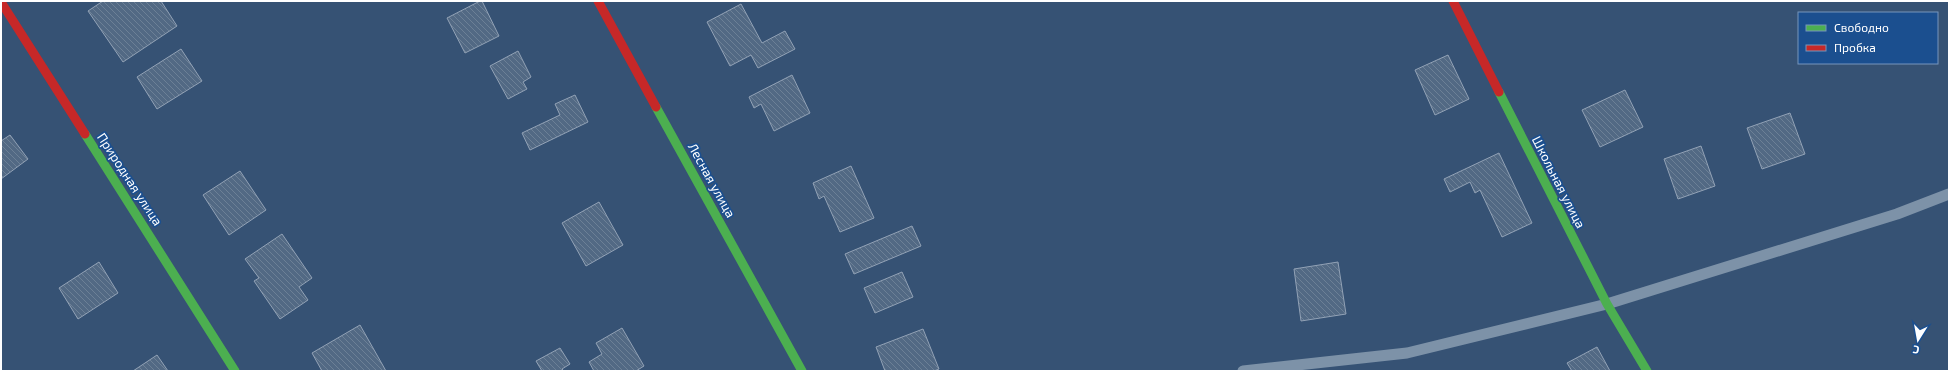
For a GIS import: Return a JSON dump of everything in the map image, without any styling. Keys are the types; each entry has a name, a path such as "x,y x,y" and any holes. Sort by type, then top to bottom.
{"street":[{"name":"Лесная улица","path":"598,1 802,371"},
{"name":"Школьная улица","path":"1453,1 1607,304 1647,371"},
{"name":"Природная улица","path":"1,2 235,371"}],"lane":[{"path":"1243,371 1407,353 1607,304 1897,214 1949,194"}],"building":[{"path":"103,1 161,1 177,26 123,62 88,11"},
{"path":"482,1 499,36 465,53 447,18"},
{"path":"741,4 762,43 785,31 795,49 758,68 751,55 730,66 707,22"},
{"path":"181,49 202,81 157,109 137,77"},
{"path":"518,51 531,77 523,82 527,89 508,99 490,66"},
{"path":"1448,55 1469,99 1435,115 1415,70"},
{"path":"792,75 810,113 774,131 761,104 754,108 749,97"},
{"path":"1625,90 1643,127 1600,147 1582,110"},
{"path":"575,95 588,122 530,150 522,133 560,115 555,104"},
{"path":"1790,113 1805,154 1762,169 1747,128"},
{"path":"10,135 28,159 1,179 1,141"},
{"path":"1701,146 1715,186 1678,199 1664,159"},
{"path":"1499,153 1532,223 1502,237 1480,190 1475,193 1470,182 1450,192 1444,179"},
{"path":"851,166 874,218 840,232 824,196 819,199 813,183"},
{"path":"240,171 266,210 229,235 203,195"},
{"path":"599,202 623,245 586,266 562,223"},
{"path":"912,226 921,246 854,274 845,254"},
{"path":"282,234 312,278 299,287 308,300 280,319 254,281 259,278 245,259"},
{"path":"99,262 118,293 78,319 59,288"},
{"path":"1338,262 1346,314 1301,321 1294,269"},
{"path":"902,272 913,297 875,313 864,288"},
{"path":"360,325 386,371 322,371 312,353"},
{"path":"622,328 644,366 636,371 594,371 589,362 602,354 596,343"},
{"path":"923,329 939,369 934,371 885,371 876,347"},
{"path":"1597,347 1610,371 1572,371 1567,363"},
{"path":"560,348 570,364 562,369 564,371 542,371 536,361"},
{"path":"157,355 168,371 133,371"}],"traffic: fast":[{"path":"1499,92 1607,304 1647,371"},
{"path":"656,107 802,371"},
{"path":"85,134 235,371"}],"traffic: jam":[{"path":"598,1 656,107"},
{"path":"1453,1 1499,92"},
{"path":"1,2 85,134"}]}
